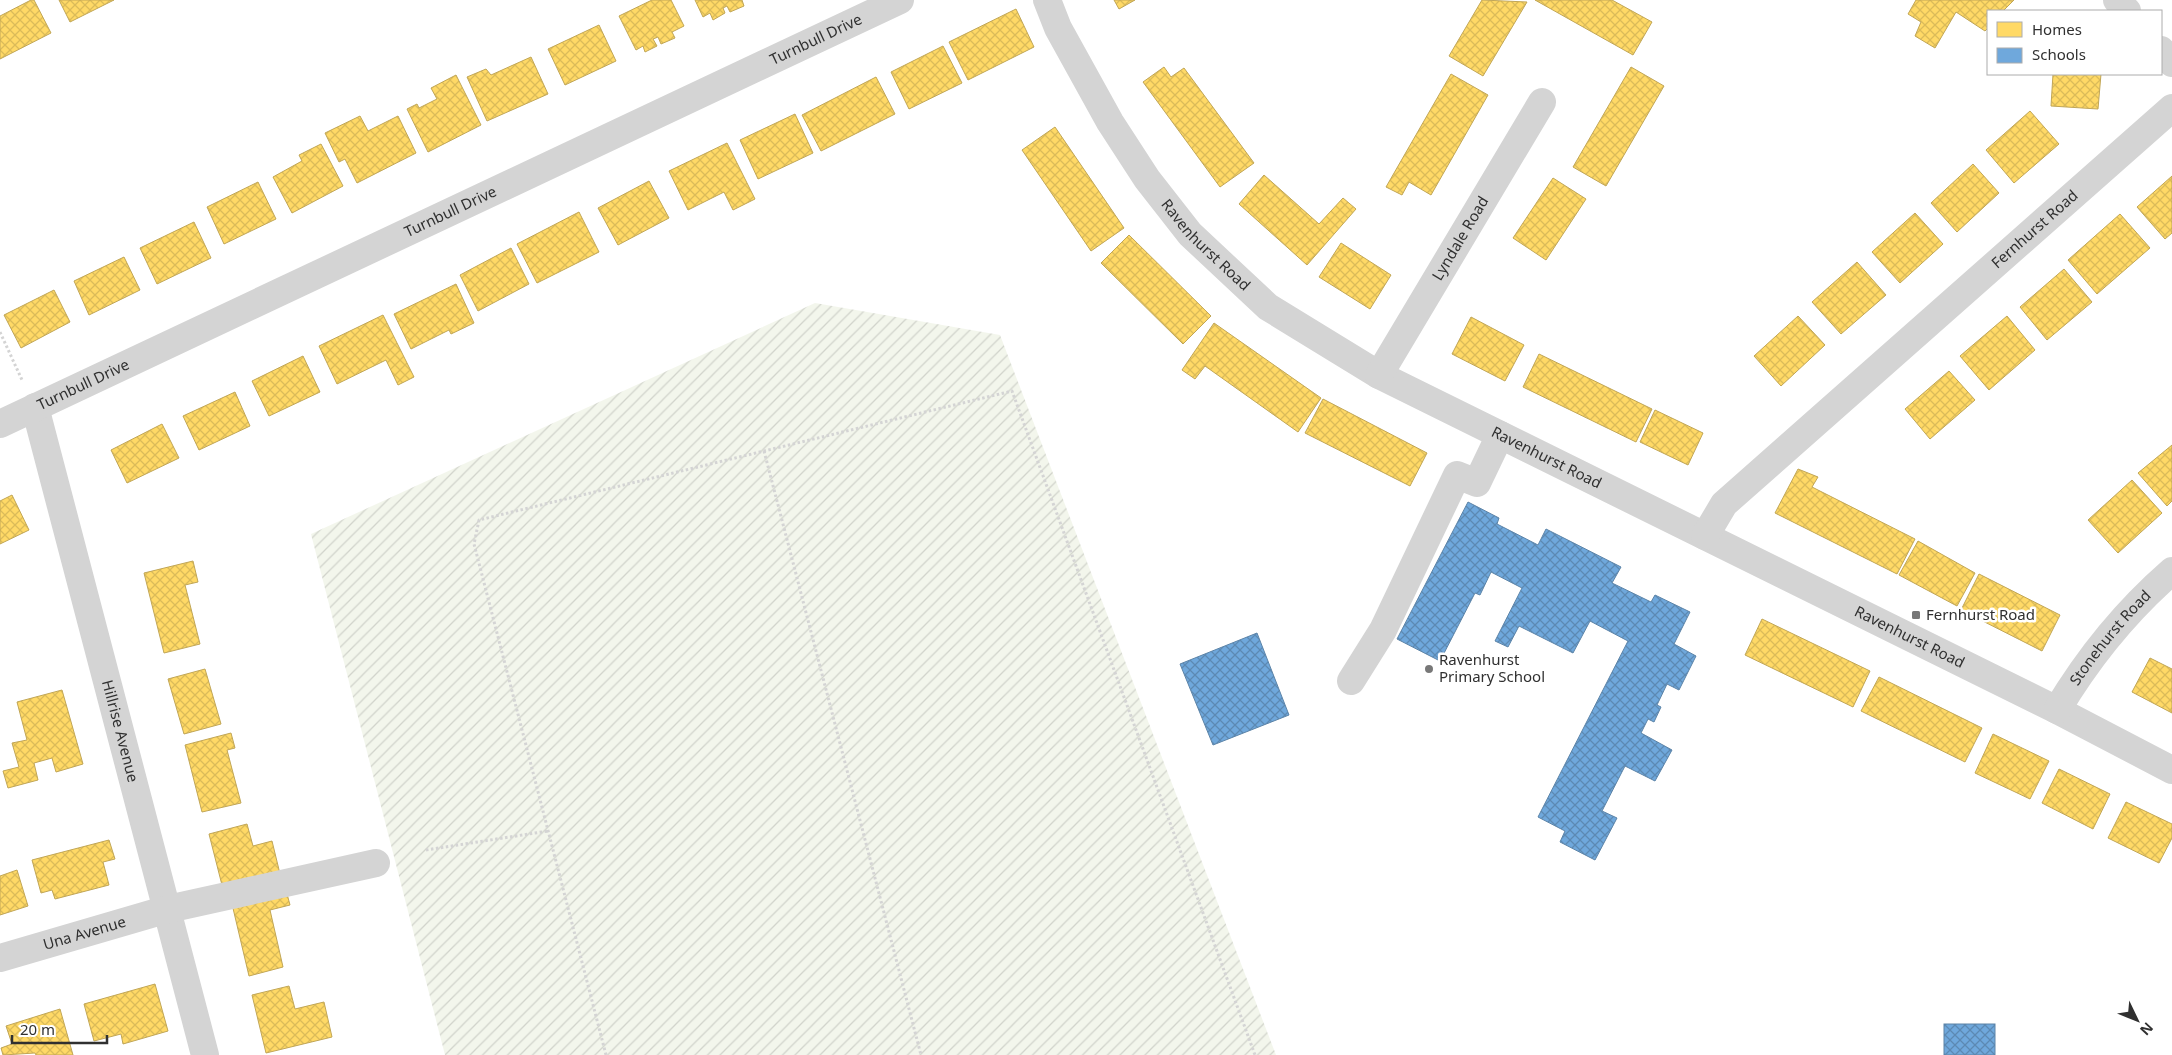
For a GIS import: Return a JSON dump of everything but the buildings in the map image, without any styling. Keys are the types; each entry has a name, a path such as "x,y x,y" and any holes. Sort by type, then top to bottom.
{"street":[{"name":"Turnbull Drive","path":"0,424 900,0"},
{"name":"Ravenhurst Road","path":"1047,0 1058,28 1110,122 1147,179 1190,234 1268,307 1379,375 2057,710 2172,770"},
{"path":"2118,0 2126,10"},
{"path":"2162,51 2172,63"},
{"name":"Lyndale Road","path":"1379,375 1542,102"},
{"name":"Fernhurst Road","path":"1705,536 1724,504 2172,108"},
{"name":"Hillrise Avenue","path":"36,407 205,1055"},
{"path":"1351,681 1383,630 1458,475 1477,483 1500,435"},
{"name":"Stonehurst Road","path":"2057,710 2096,650 2141,598 2172,571"},
{"name":"Una Avenue","path":"0,958 168,909 376,863"}],"path":[{"path":"0,332 36,407"},
{"path":"606,1055 474,544 479,520 1012,391 1255,1055"},
{"path":"764,451 921,1055"},
{"path":"426,850 548,831"}],"shaded area":[{"path":"815,303 1000,335 1276,1055 445,1055 311,534"}],"place":[{"name":"Fernhurst Road","path":"1916,615"},
{"name":"Ravenhurst Primary School","path":"1429,669"}]}
